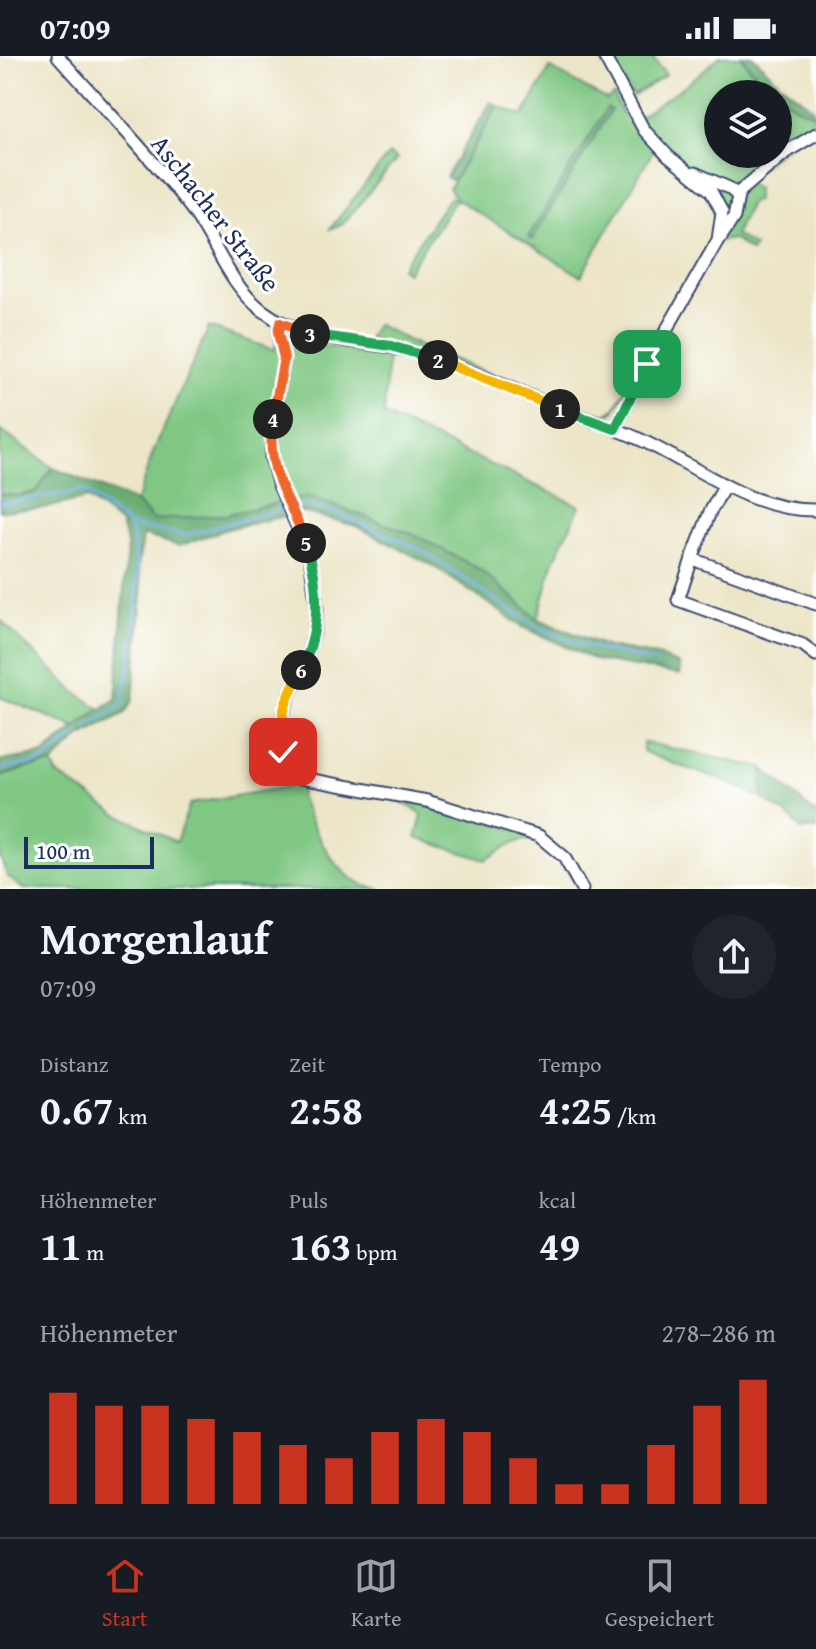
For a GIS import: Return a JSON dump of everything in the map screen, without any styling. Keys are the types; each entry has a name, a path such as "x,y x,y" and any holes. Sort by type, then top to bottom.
{"street":[{"name":"Aschacher Straße","path":"58,56 192,210 241,290 280,323 322,337 369,342 421,354 615,429 675,457 724,487 756,500 786,508 816,510"},
{"path":"604,56 644,130 656,145 707,186 719,201 722,220 718,240"},
{"path":"737,194 786,152 812,135"},
{"path":"615,429 647,364 734,217 739,199 737,194 707,177 685,170"},
{"path":"280,323 278,333 284,358 272,423 271,457 278,483 310,556 317,608 307,657 290,693 279,727 290,776 427,801 539,836 564,857 582,889"},
{"path":"724,487 710,512 678,600 803,645 816,655"},
{"path":"692,559 816,604"}],"green space":[{"path":"607,56 656,56 653,59 666,75 633,96"},
{"path":"720,56 740,56 761,80 704,80 704,168 759,168 744,180 757,188 756,200 750,203 735,234 754,247 751,252 734,239 711,242 650,348 710,242 714,224 709,198 701,188 653,151 581,276 456,199 407,272 401,268 449,198 455,198 449,188 498,106 523,116 550,68 607,100 614,95 621,112 634,121 691,81"},
{"path":"740,56 753,56 777,80 762,80"},
{"path":"792,92 812,107 814,114 792,104"},
{"path":"491,102 498,106 453,181 446,177"},
{"path":"792,104 814,114 810,129 792,142"},
{"path":"607,108 611,110 532,240 528,237"},
{"path":"389,154 397,159 343,224 329,230"},
{"path":"376,324 415,344 570,406 606,414 616,407 613,412 601,417 368,339"},
{"path":"209,327 274,350 279,331 322,346 388,354 384,415 580,506 553,563 538,619 479,569 412,534 308,496 225,515 153,520 136,502 154,450"},
{"path":"0,430 53,468 36,492 16,496 0,494"},
{"path":"53,468 136,502 153,520 225,515 308,496 413,534 479,569 538,619 608,647 659,656 679,665 680,675 595,660 523,627 430,564 356,526 302,512 227,529 179,546 143,535 138,566 142,593 133,700 125,713 80,737 52,764 26,768 0,777 0,761 43,754 116,699 127,545 121,524 87,498 46,508 0,511 0,494 17,496 36,492"},
{"path":"0,620 74,691 100,709 76,728 0,697"},
{"path":"643,742 763,768 763,799 643,751"},
{"path":"52,764 57,774 116,814 176,842 190,804 287,787 289,779 347,788 304,784 300,795 316,832 341,869 364,885 381,889 23,889 8,877 0,858 0,777 26,768"},
{"path":"763,768 816,814 816,830 802,830 763,799"},
{"path":"367,792 448,808 526,833 554,849 580,889 546,846 529,840 519,841 486,860 416,838 422,815 396,800"}],"waterway":[{"path":"0,502 83,490 129,525 185,535 287,508"},
{"path":"294,506 304,504 341,515 416,547 539,628 585,646 658,663"},
{"path":"86,728 123,704 137,591 135,547 130,526"},
{"path":"0,769 41,762 78,734"}],"route":[{"path":"283,752 279,727 290,693 307,657 317,608 310,556 278,483 271,457 272,423 284,358 278,333 280,323 322,337 406,349 455,365 615,429 647,364"}]}
